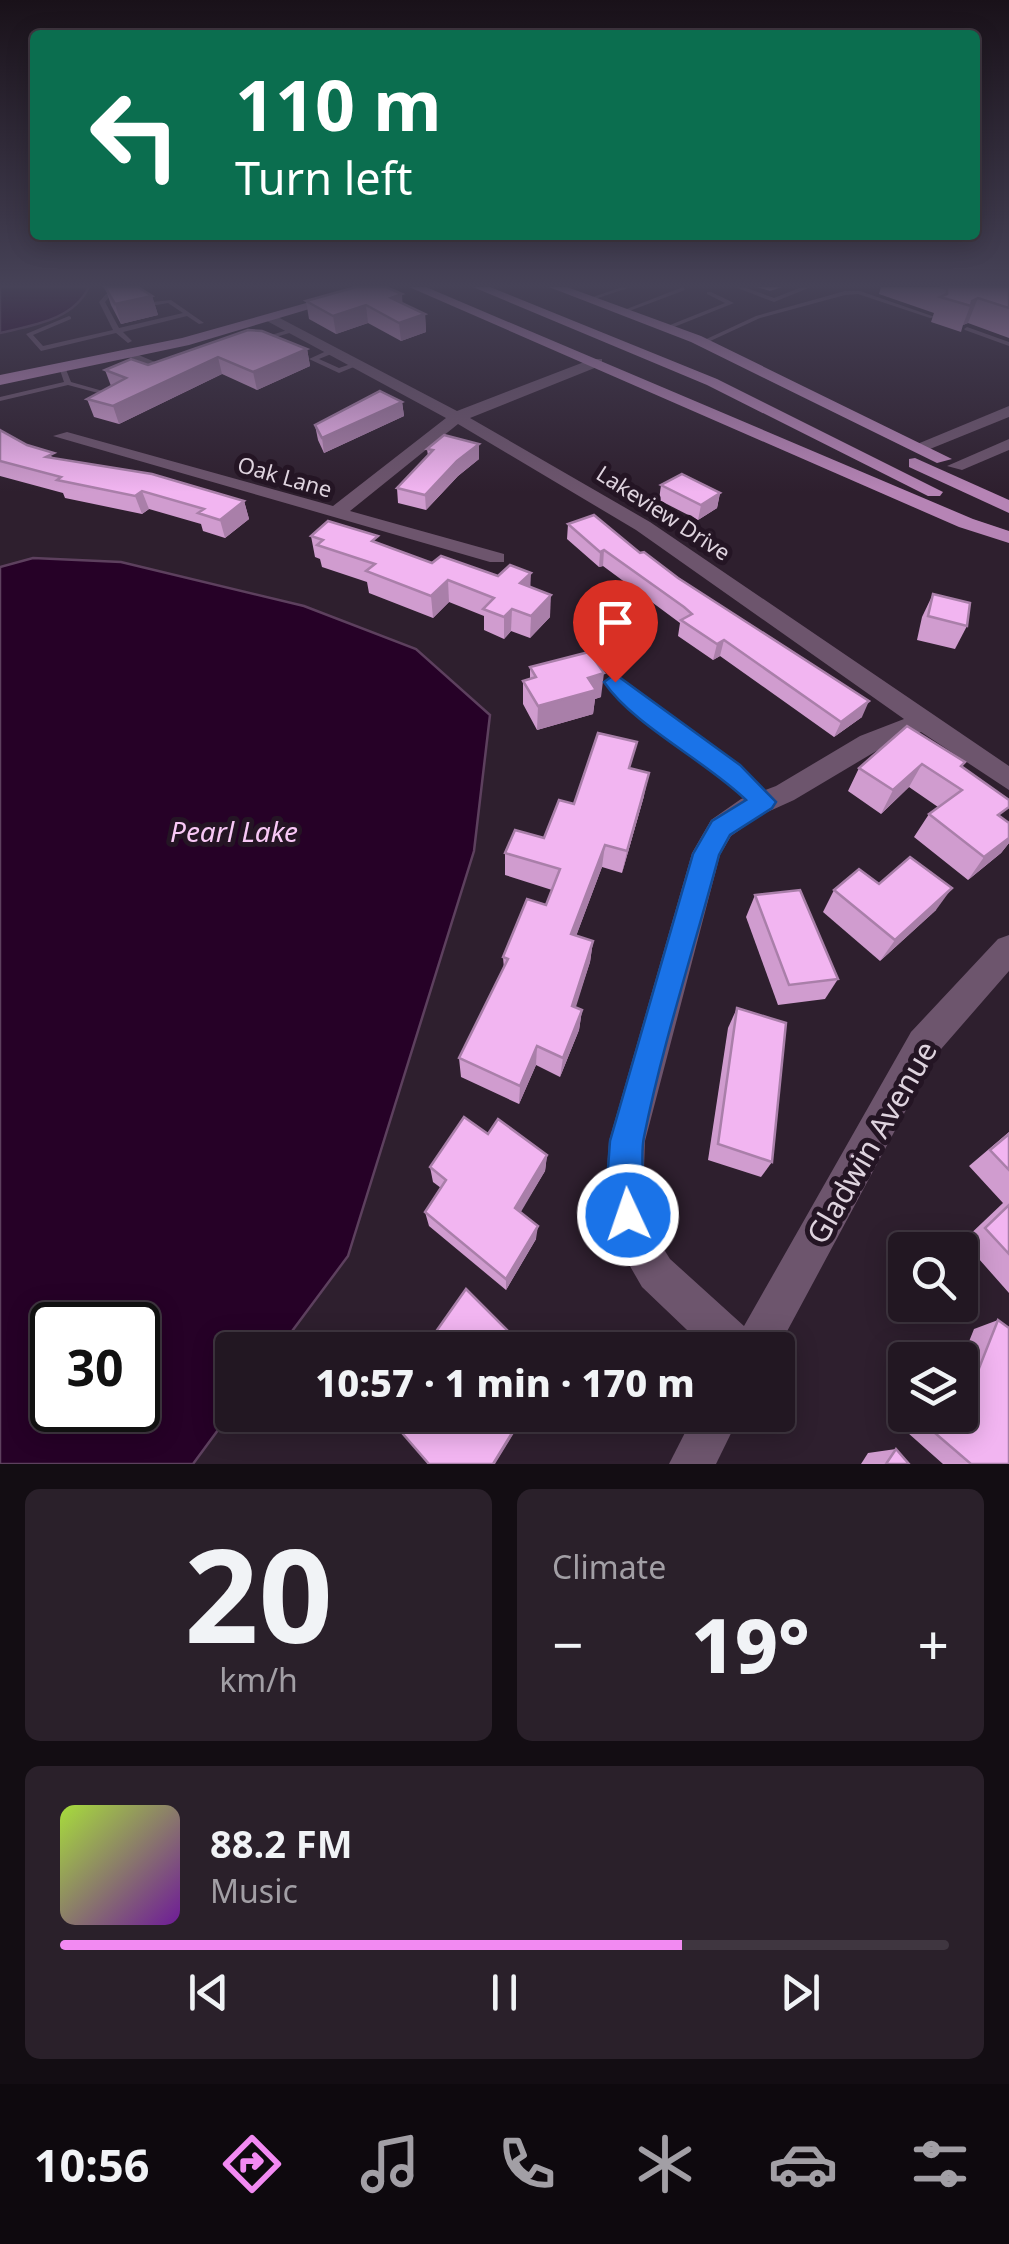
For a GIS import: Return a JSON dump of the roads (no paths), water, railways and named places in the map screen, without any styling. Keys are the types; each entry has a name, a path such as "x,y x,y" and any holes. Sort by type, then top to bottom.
{"main road":[{"path":"0,367 37,355"},
{"path":"0,380 65,376 102,355"},
{"path":"581,355 966,524 1009,534"},
{"path":"652,355 795,420 1009,534"},
{"path":"682,355 817,414 1009,507"},
{"path":"731,355 919,447 1009,496"}],"street":[{"name":"Lakeview Drive","path":"342,355 457,417 702,564 921,722 1009,780"},
{"path":"336,513 457,417 597,362"},
{"path":"919,447 1009,411"},
{"name":"Oak Lane","path":"61,436 497,558"},
{"path":"956,466 1009,444"},
{"path":"720,1332 656,1273 632,1235 624,1196 626,1141 706,854 721,828 763,802 869,743 921,722"},
{"name":"Gladwin Avenue","path":"764,1332 923,1044 1009,949"},
{"path":"692,1464 709,1432"}],"lane":[{"path":"144,355 163,369 178,364"},
{"path":"0,400 65,376 116,396"},
{"path":"615,682 630,698 731,771 763,802"}],"water":[{"name":"Pearl Lake","path":"33,558 121,562 304,606 416,649 490,715 474,851 348,1256 291,1332 215,1332 217,1432 193,1464 0,1464 0,567"}]}
